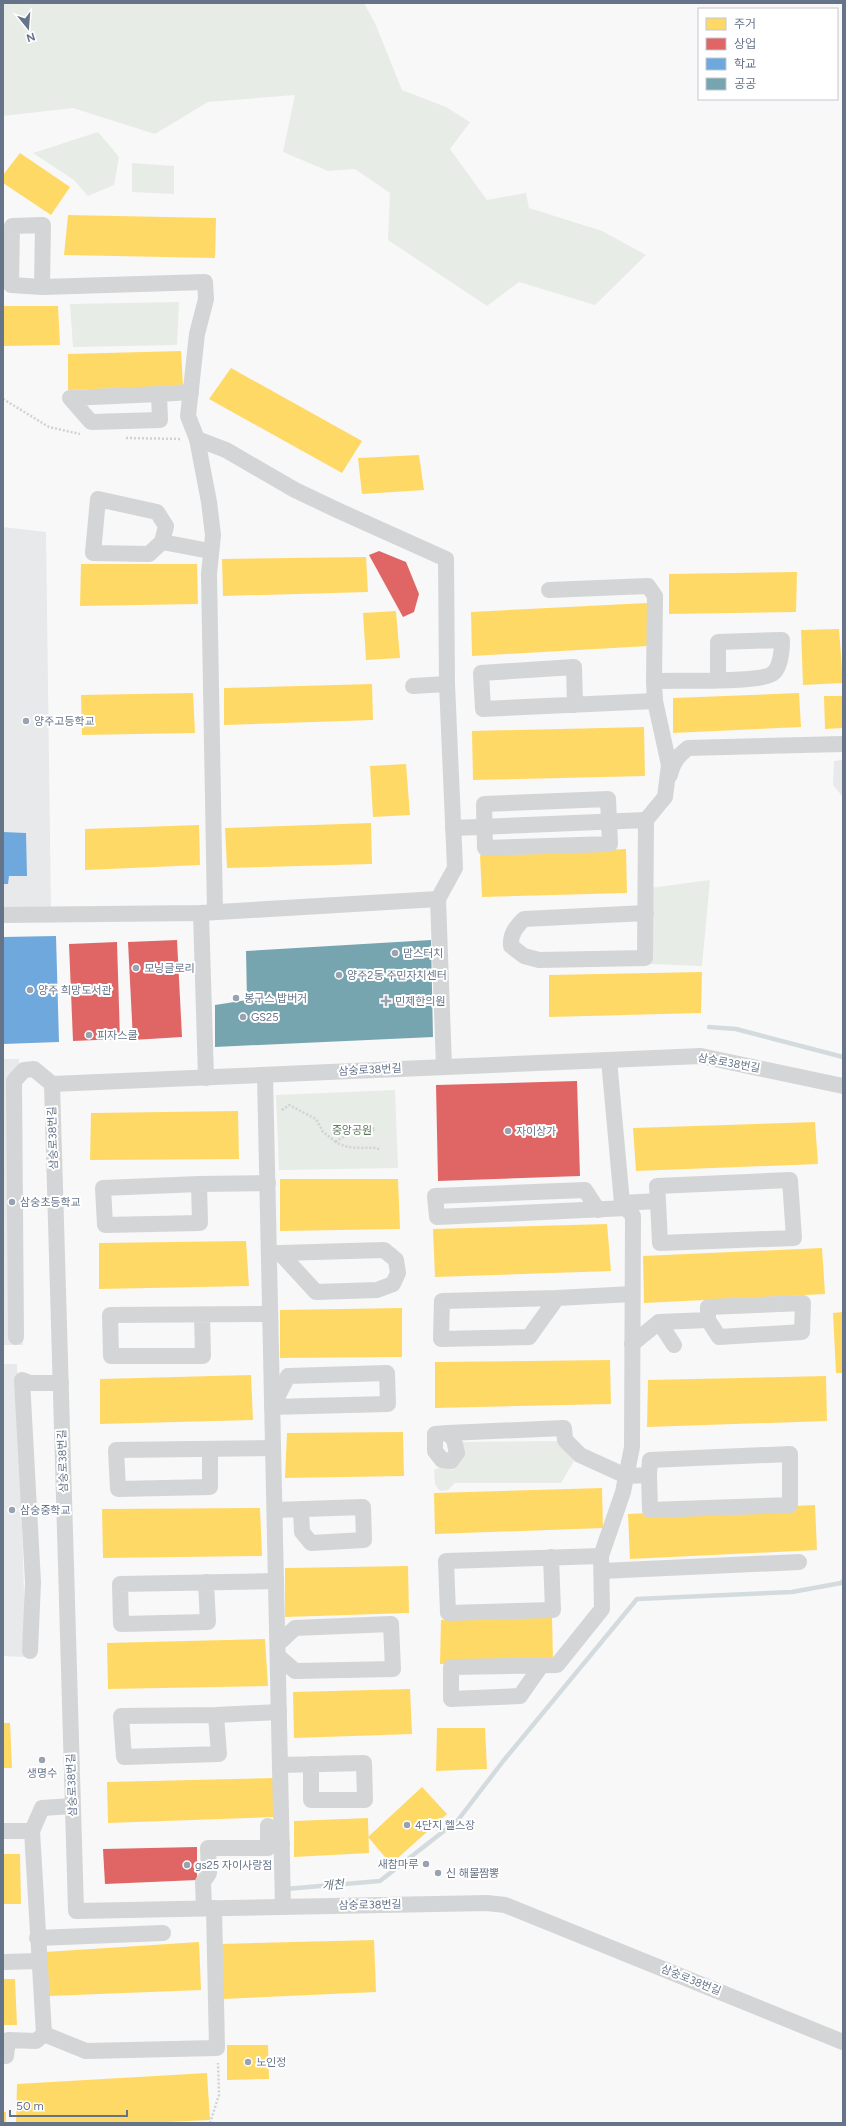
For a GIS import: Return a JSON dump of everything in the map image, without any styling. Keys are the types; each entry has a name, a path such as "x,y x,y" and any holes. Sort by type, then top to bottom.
{"street":[{"path":"42,287 205,282 206,299 197,334 188,416 197,440 209,502 213,535 210,551 209,574 210,702 206,1078"},
{"path":"159,394 160,420 91,422 70,398 191,392"},
{"path":"197,440 226,450 295,490 446,559 447,684 455,868 438,899 444,1067"},
{"path":"98,499 157,512 166,526 162,542 149,554 93,553 98,499"},
{"path":"162,542 210,551"},
{"path":"549,590 648,586 655,596 654,701 669,765 668,783"},
{"path":"575,705 574,667 482,673 483,709 575,705 654,701"},
{"path":"654,681 718,680"},
{"path":"413,686 447,684"},
{"path":"646,914 524,919 516,927 510,939 511,946 524,956 539,960 645,958 646,914 646,820 664,797 672,764 679,755 688,748 843,744"},
{"path":"608,799 609,822 610,844 485,848 484,804 608,799"},
{"path":"453,828 646,820"},
{"path":"3,915 208,912 438,899"},
{"name":"삼숭로38번길","path":"843,1086 702,1056 52,1084 76,1911 487,1903 504,1905 843,2042"},
{"path":"541,1666 520,1696 451,1699 451,1667 557,1665 602,1609 602,1563 623,1492 632,1448 633,1216 624,1206 609,1060"},
{"path":"16,1337 14,1082 24,1070 34,1069 52,1084"},
{"path":"265,1075 268,1184 275,1253 270,1314 283,1907"},
{"path":"790,1180 794,1238 660,1243 658,1202 657,1186 790,1180"},
{"path":"199,1184 200,1223 104,1226 104,1188 199,1184 268,1184"},
{"path":"598,1210 585,1190 435,1196 437,1217 598,1210 658,1202"},
{"path":"384,1250 396,1260 398,1273 393,1284 377,1290 316,1292 275,1253 384,1250"},
{"path":"557,1298 529,1337 441,1339 442,1301 557,1298 632,1294"},
{"path":"803,1303 802,1332 719,1337 708,1320 708,1308 803,1303"},
{"path":"202,1315 203,1356 110,1356 110,1315 270,1314"},
{"path":"632,1344 660,1322 708,1320"},
{"path":"660,1322 674,1345"},
{"path":"387,1373 388,1404 272,1408 288,1376 387,1373"},
{"path":"30,1651 33,1582 22,1380 30,1383 61,1383"},
{"path":"448,1433 564,1428 565,1440 580,1455 626,1476 649,1475"},
{"path":"210,1449 210,1487 118,1488 116,1450 273,1448"},
{"path":"790,1454 790,1505 650,1510 649,1475 650,1460 790,1454"},
{"path":"274,1510 302,1509"},
{"path":"551,1557 553,1610 448,1613 446,1561 551,1557 602,1563 799,1562"},
{"path":"206,1582 208,1622 121,1624 120,1584 206,1582 276,1581"},
{"path":"391,1624 393,1668 295,1671 278,1650 295,1628 391,1624"},
{"path":"216,1715 219,1754 124,1757 121,1716 216,1715 279,1712"},
{"path":"280,1765 311,1764"},
{"path":"44,2034 37,1938 32,1831 42,1808 72,1806"},
{"path":"44,2034 86,2052 218,2048 209,1908 203,1882 209,1872 208,1848 268,1848 268,1826 282,1843"},
{"path":"3,1831 32,1831"},
{"path":"37,1938 163,1933"},
{"path":"3,1962 39,1961"},
{"path":"3,2056 6,2056 8,2040 36,2041 44,2034"}],"path":[{"path":"279,1111 289,1105 316,1119 323,1132 345,1147 355,1149 377,1148 381,1150"},
{"path":"336,1142 346,1135 368,1127 375,1129 369,1133"},
{"path":"210,2123 219,2095 218,2048"}],"shaded area":[{"name":"양주고등학교","path":"3,527 46,532 51,911 3,910"},
{"path":"843,760 843,797 833,785 834,761"},
{"name":"삼숭초등학교","path":"3,1059 19,1059 23,1345 3,1345"},
{"name":"삼숭중학교","path":"3,1364 17,1364 26,1657 3,1656"}],"green space":[{"path":"3,3 364,3 375,23 402,90 446,107 470,122 450,149 487,200 526,193 529,208 602,231 646,255 595,305 519,282 487,306 388,240 390,193 355,169 328,171 283,152 295,95 208,102 155,134 73,108 3,116"},
{"path":"98,132 119,157 114,185 88,196 74,180 33,153"},
{"path":"132,163 174,166 174,194 132,192"},
{"path":"179,302 177,345 73,347 70,304"},
{"path":"710,880 702,966 650,964 650,888"},
{"name":"중앙공원","path":"395,1090 398,1168 279,1170 276,1095"},
{"path":"559,1441 574,1461 561,1483 455,1483 448,1490 440,1491 435,1484 434,1470 439,1467 444,1467 453,1470 461,1456 462,1442"}],"building: 주거":[{"path":"20,153 70,187 51,215 3,183 3,175"},
{"path":"68,215 216,218 215,258 64,255"},
{"path":"3,306 58,306 60,345 3,346"},
{"path":"181,351 183,386 68,390 68,354"},
{"path":"231,368 362,441 342,473 209,399"},
{"path":"419,455 424,490 362,494 358,458"},
{"path":"366,557 368,592 223,596 222,559"},
{"path":"81,564 197,564 198,604 80,606"},
{"path":"797,572 796,612 669,614 669,574"},
{"path":"647,603 648,646 472,656 471,612"},
{"path":"396,611 400,658 366,660 363,613"},
{"path":"839,629 843,683 803,685 801,630"},
{"path":"372,684 373,720 224,725 224,688"},
{"path":"193,693 195,733 82,735 81,695"},
{"path":"799,693 801,727 673,733 673,698"},
{"path":"824,696 843,696 843,728 825,729"},
{"path":"644,727 645,776 473,780 472,731"},
{"path":"406,764 410,815 373,817 370,766"},
{"path":"371,823 372,864 227,868 225,828"},
{"path":"199,825 200,865 85,870 85,829"},
{"path":"626,849 627,893 482,897 480,855"},
{"path":"702,972 701,1013 549,1017 549,975"},
{"path":"238,1111 239,1159 90,1160 91,1113"},
{"path":"815,1122 818,1164 636,1171 633,1128"},
{"path":"280,1179 398,1179 400,1229 280,1231"},
{"path":"607,1224 611,1271 435,1277 433,1229"},
{"path":"246,1241 249,1286 99,1289 99,1243"},
{"path":"822,1248 825,1294 644,1303 643,1256"},
{"path":"402,1308 402,1357 280,1358 280,1310"},
{"path":"843,1312 843,1373 836,1373 833,1313"},
{"path":"610,1360 611,1404 435,1408 435,1362"},
{"path":"251,1375 253,1420 100,1424 100,1379"},
{"path":"826,1376 827,1421 647,1427 648,1380"},
{"path":"403,1432 404,1476 285,1478 287,1433"},
{"path":"602,1488 603,1528 435,1534 434,1493"},
{"path":"815,1505 817,1550 630,1559 628,1514"},
{"path":"260,1508 262,1556 103,1558 102,1509"},
{"path":"408,1566 409,1613 285,1617 285,1568"},
{"path":"552,1617 553,1660 440,1664 441,1620"},
{"path":"265,1639 268,1686 108,1689 107,1643"},
{"path":"410,1689 412,1734 294,1738 293,1692"},
{"path":"3,1723 10,1723 12,1768 3,1768"},
{"path":"437,1728 485,1728 487,1769 436,1771"},
{"path":"273,1778 274,1817 108,1823 107,1782"},
{"name":"4단지 헬스장","path":"422,1787 447,1814 391,1864 368,1837"},
{"path":"368,1818 369,1853 294,1857 294,1821"},
{"path":"3,1854 20,1854 21,1904 3,1904"},
{"path":"374,1940 376,1992 223,1999 220,1944"},
{"path":"199,1942 201,1990 49,1996 45,1952"},
{"path":"3,1979 15,1979 17,2025 3,2025"},
{"name":"노인정","path":"227,2045 268,2045 269,2079 227,2080"},
{"path":"207,2073 210,2120 145,2123 16,2123 17,2084"},
{"path":"3,2112 6,2112 6,2123 3,2123"}],"building: 상업":[{"path":"379,551 406,562 419,594 414,612 403,617 369,555"},
{"path":"177,940 182,1037 133,1040 128,942"},
{"path":"117,942 120,1039 73,1041 69,944"},
{"name":"자이상가","path":"577,1081 580,1176 438,1181 436,1085"},
{"path":"197,1847 197,1880 105,1884 103,1849"}],"building: 학교":[{"path":"3,832 26,833 27,876 9,876 8,884 3,884"},
{"name":"양주 희망도서관","path":"56,936 59,1042 3,1044 3,937"}],"building: 공공":[{"name":"양주2동 주민자치센터","path":"431,940 433,1037 215,1047 215,1005 247,1000 246,951"}],"waterway":[{"path":"709,1027 736,1029 843,1057"},
{"name":"개천","path":"285,1889 380,1881 458,1820 504,1760 637,1599 792,1592 841,1583 843,1581"}],"place":[{"name":"양주고등학교","path":"26,721"},
{"name":"맘스터치","path":"395,953"},
{"name":"모닝글로리","path":"136,968"},
{"name":"양주2동 주민자치센터","path":"339,975"},
{"name":"양주 희망도서관","path":"30,990"},
{"name":"봉구스 밥버거","path":"236,998"},
{"name":"민제한의원","path":"386,1001"},
{"name":"GS25","path":"243,1017"},
{"name":"피자스쿨","path":"89,1035"},
{"name":"자이상가","path":"508,1131"},
{"name":"삼숭초등학교","path":"12,1202"},
{"name":"삼숭중학교","path":"12,1510"},
{"name":"생명수","path":"42,1760"},
{"name":"4단지 헬스장","path":"407,1825"},
{"name":"새참마루","path":"426,1864"},
{"name":"gs25 자이사랑점","path":"187,1865"},
{"name":"신 해물짬뽕","path":"438,1873"},
{"name":"노인정","path":"248,2062"}]}
